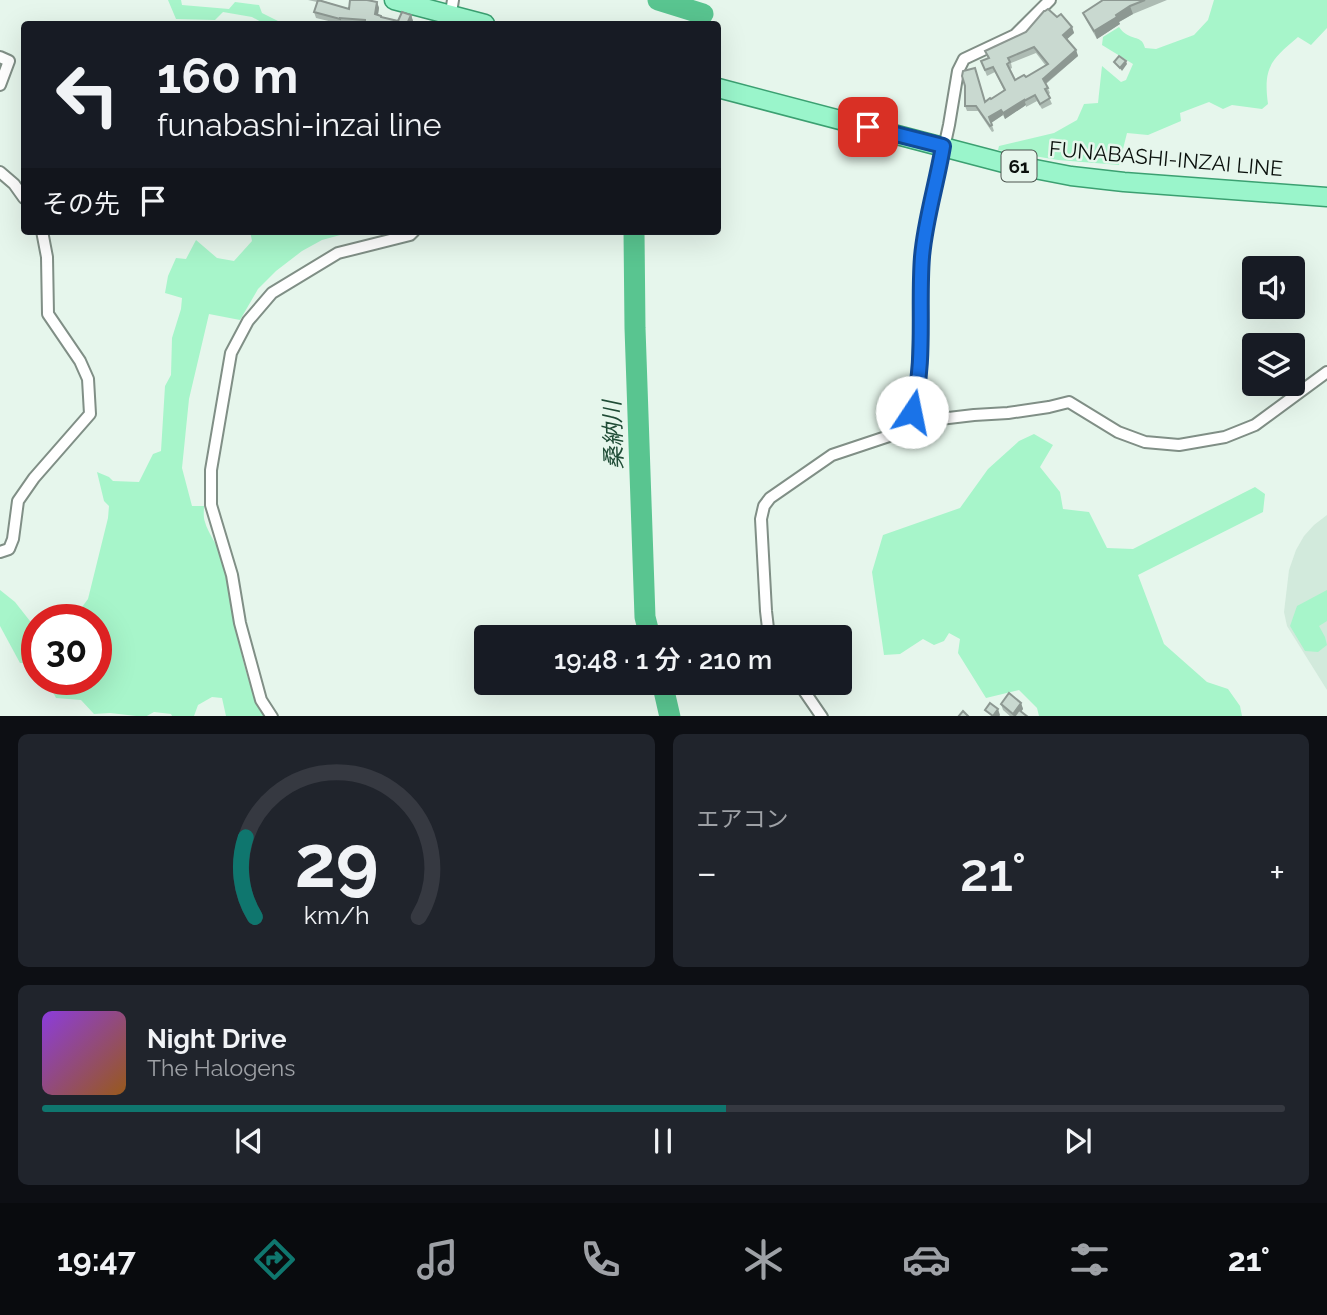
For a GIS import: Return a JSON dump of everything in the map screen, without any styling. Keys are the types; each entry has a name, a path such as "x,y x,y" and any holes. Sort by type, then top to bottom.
{"main road":[{"path":"394,0 476,21"},
{"name":"FUNABASHI-INZAI LINE","path":"721,89 1004,163 1089,179 1327,197"}],"street":[{"path":"907,427 917,394 922,258 958,71 964,59 1015,35 1050,0"},
{"path":"0,57 9,61 0,85"},
{"path":"0,172 21,194"},
{"path":"0,552 9,549 13,539 18,501 34,478 90,414 88,379 80,361 48,314 47,257 43,235"},
{"path":"272,716 261,700 240,623 232,575 211,505 211,470 231,353 248,321 272,293 338,253 410,235"},
{"path":"768,625 762,553 761,519 764,506 770,498 832,455 895,434 907,427 940,419 1009,413 1069,402 1118,432 1146,442 1179,445 1225,437 1255,425 1327,372"},
{"path":"807,695 822,716"}],"shaded area":[{"path":"1327,515 1327,690 1287,626 1284,612 1289,570 1296,550 1304,536"}],"green space":[{"path":"168,0 181,0 182,5 229,9 235,2 259,5 262,13 278,21 259,21 252,17 223,12 215,20 176,19"},
{"path":"1214,0 1327,0 1327,28 1311,45 1298,37 1271,65 1267,81 1268,104 1262,109 1232,105 1223,109 1209,102 1180,113 1181,121 1148,135 1127,133 1119,165 1058,160 998,150 999,146 1054,133 1077,120 1084,104 1098,103 1102,66 1121,82 1126,80 1133,64 1102,45 1103,37 1119,27 1126,34 1140,40 1145,48 1156,49 1194,35 1208,20"},
{"path":"251,235 340,235 322,240 302,251 276,271 258,289 240,320 209,314 189,399 182,468 192,506 204,506 206,526 221,556 248,678 265,716 226,716 222,698 212,697 198,705 194,716 172,716 154,712 147,716 94,714 81,700 56,698 54,695 112,695 112,604 84,604 88,599 108,518 109,506 104,501 97,472 113,481 139,482 153,454 161,451 165,386 171,375 172,338 182,298 165,293 168,276 176,258 186,259 196,240 217,258 234,261 252,241"},
{"path":"1034,434 1053,445 1040,467 1060,492 1063,509 1089,512 1107,548 1133,549 1255,487 1265,494 1263,512 1138,575 1164,644 1207,682 1228,689 1240,706 1242,716 1039,716 1037,708 1019,690 986,698 958,653 960,639 949,633 944,641 934,645 923,639 900,654 884,655 872,572 883,535 960,508 988,469 1019,441"},
{"path":"0,590 21,610 21,663 20,663 0,626"},
{"path":"1327,590 1327,621 1319,626 1327,645 1318,652 1305,651 1290,626 1297,606"}],"building":[{"path":"318,0 349,9 350,0 367,0 377,2 375,14 398,21 340,19 314,12"},
{"path":"1103,0 1145,0 1130,6 1094,31 1083,13"},
{"path":"1048,9 1057,17 1061,14 1072,27 1063,35 1076,50 1043,79 1050,98 1040,104 1035,95 1003,113 1001,110 989,117 990,126 976,106 965,106 963,71 975,68 985,102 1005,90 993,67 985,70 981,61 989,58 985,51 1026,32","holes":["1034,47 1048,64 1015,80 1007,64 1010,62 1008,58"]},
{"path":"402,12 411,15 408,21 398,21"},
{"path":"1119,56 1126,61 1120,68 1114,62"},
{"path":"1009,693 1021,703 1013,714 1001,704"},
{"path":"990,703 998,709 993,716 985,710"},
{"path":"1019,710 1027,716 1015,716"}],"waterway":[{"path":"658,0 703,14"},
{"name":"桑納川","path":"634,235 635,328 647,625"},
{"name":"桑納川","path":"665,695 670,716"}],"route":[{"path":"868,127 943,146 924,239 919,372 912,412"}]}
